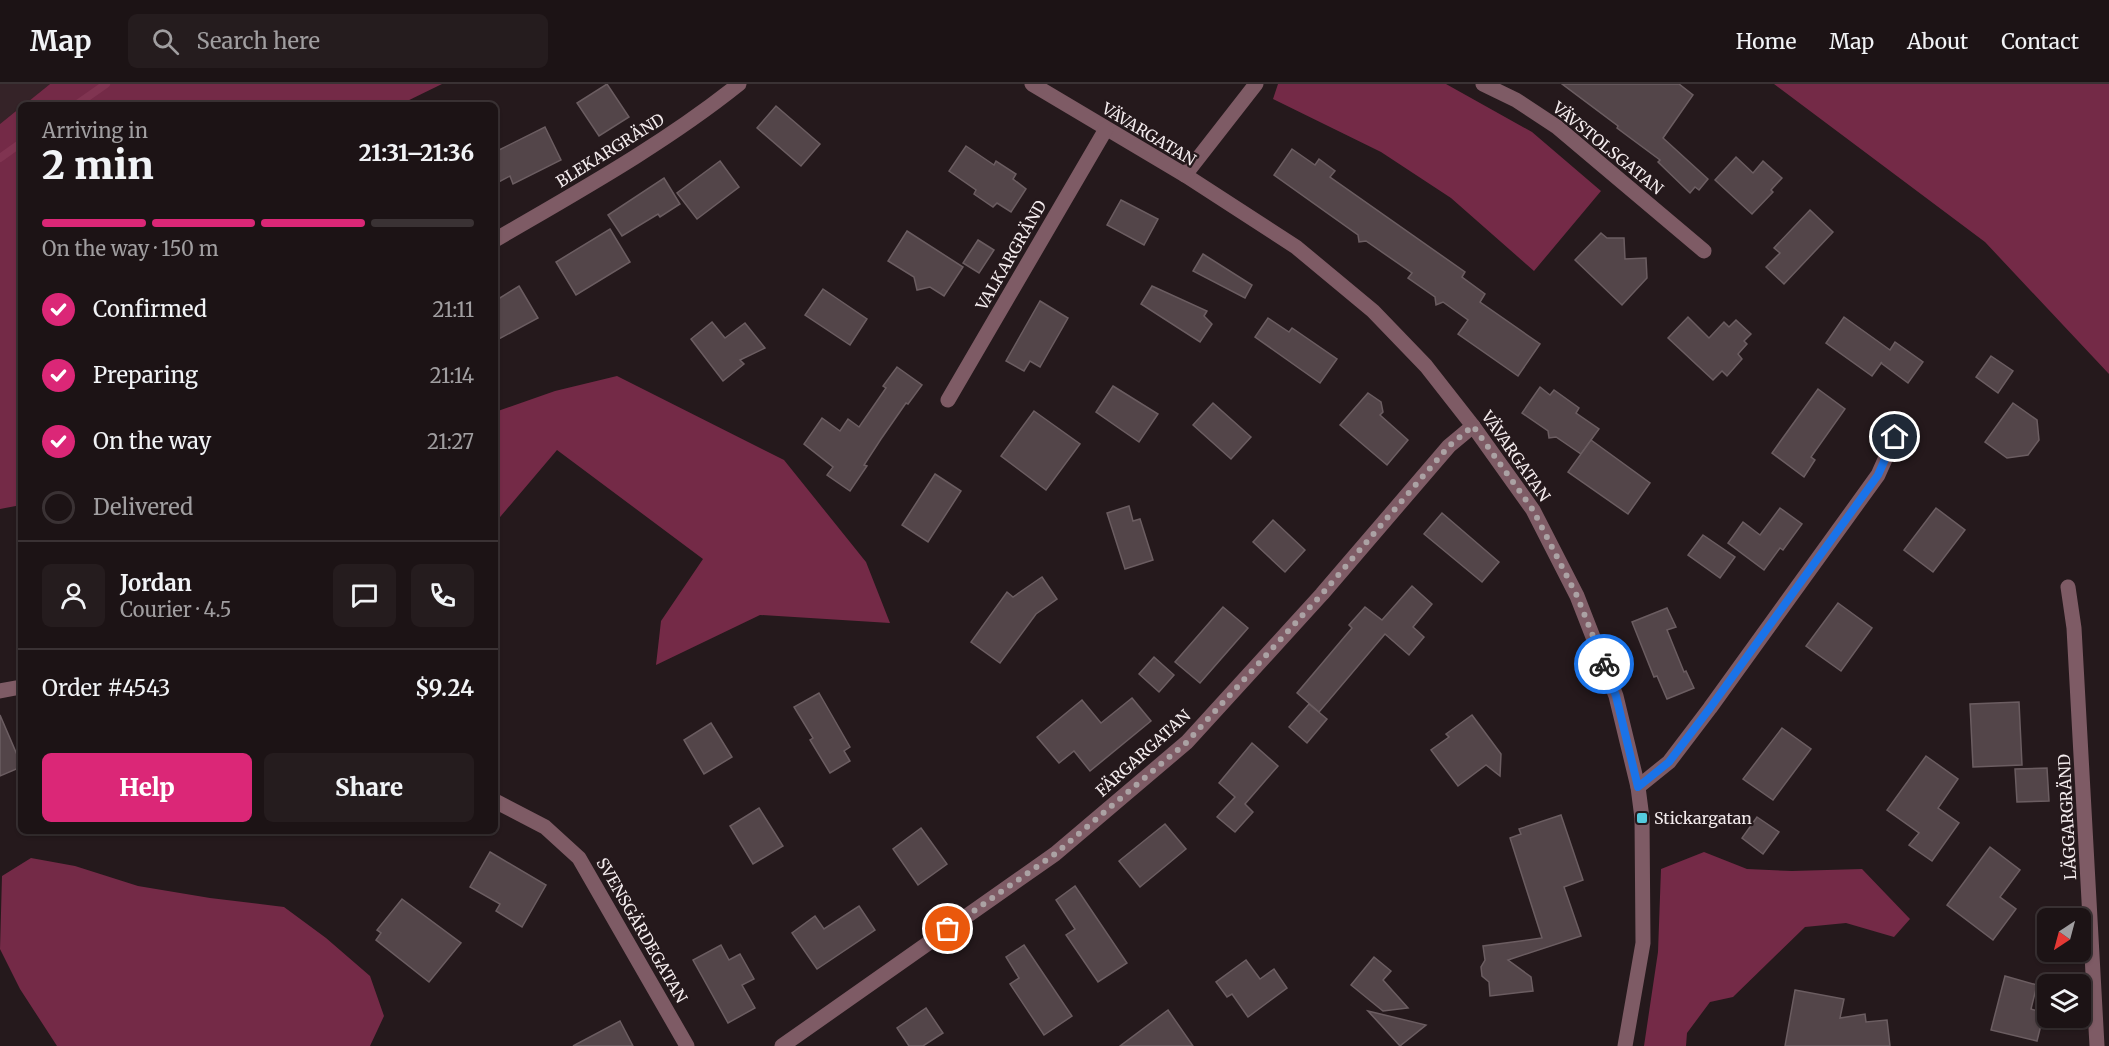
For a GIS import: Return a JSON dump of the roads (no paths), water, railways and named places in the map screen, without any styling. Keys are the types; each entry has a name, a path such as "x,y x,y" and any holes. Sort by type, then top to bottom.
{"street":[{"name":"BLEKARGRÄND","path":"498,238 580,191 698,117 739,84"},
{"name":"VÄVARGATAN","path":"1032,84 1185,175 1296,248 1373,311 1426,366 1473,426 1533,510 1577,596 1616,696 1638,787 1642,818 1643,943 1625,1046"},
{"path":"1185,175 1256,84"},
{"name":"VÄVSTOLSGATAN","path":"1483,84 1516,100 1557,127 1704,251"},
{"name":"VALKARGRÄND","path":"948,400 1106,129"},
{"name":"FÄRGARGATAN","path":"782,1046 1055,854 1187,742 1322,594 1449,446 1473,426"},
{"path":"1638,787 1669,762 1710,708 1878,475 1895,437"},
{"name":"LÄGGARGRÄND","path":"2068,587 2074,640 2097,1046"},
{"path":"0,691 18,688"},
{"name":"SVENSGÄRDEGATAN","path":"498,803 545,827 579,858 687,1046"}],"waterway":[{"path":"80,102 106,84"},
{"path":"0,158 18,145"}],"place":[{"name":"Stickargatan","path":"1642,818"}]}
